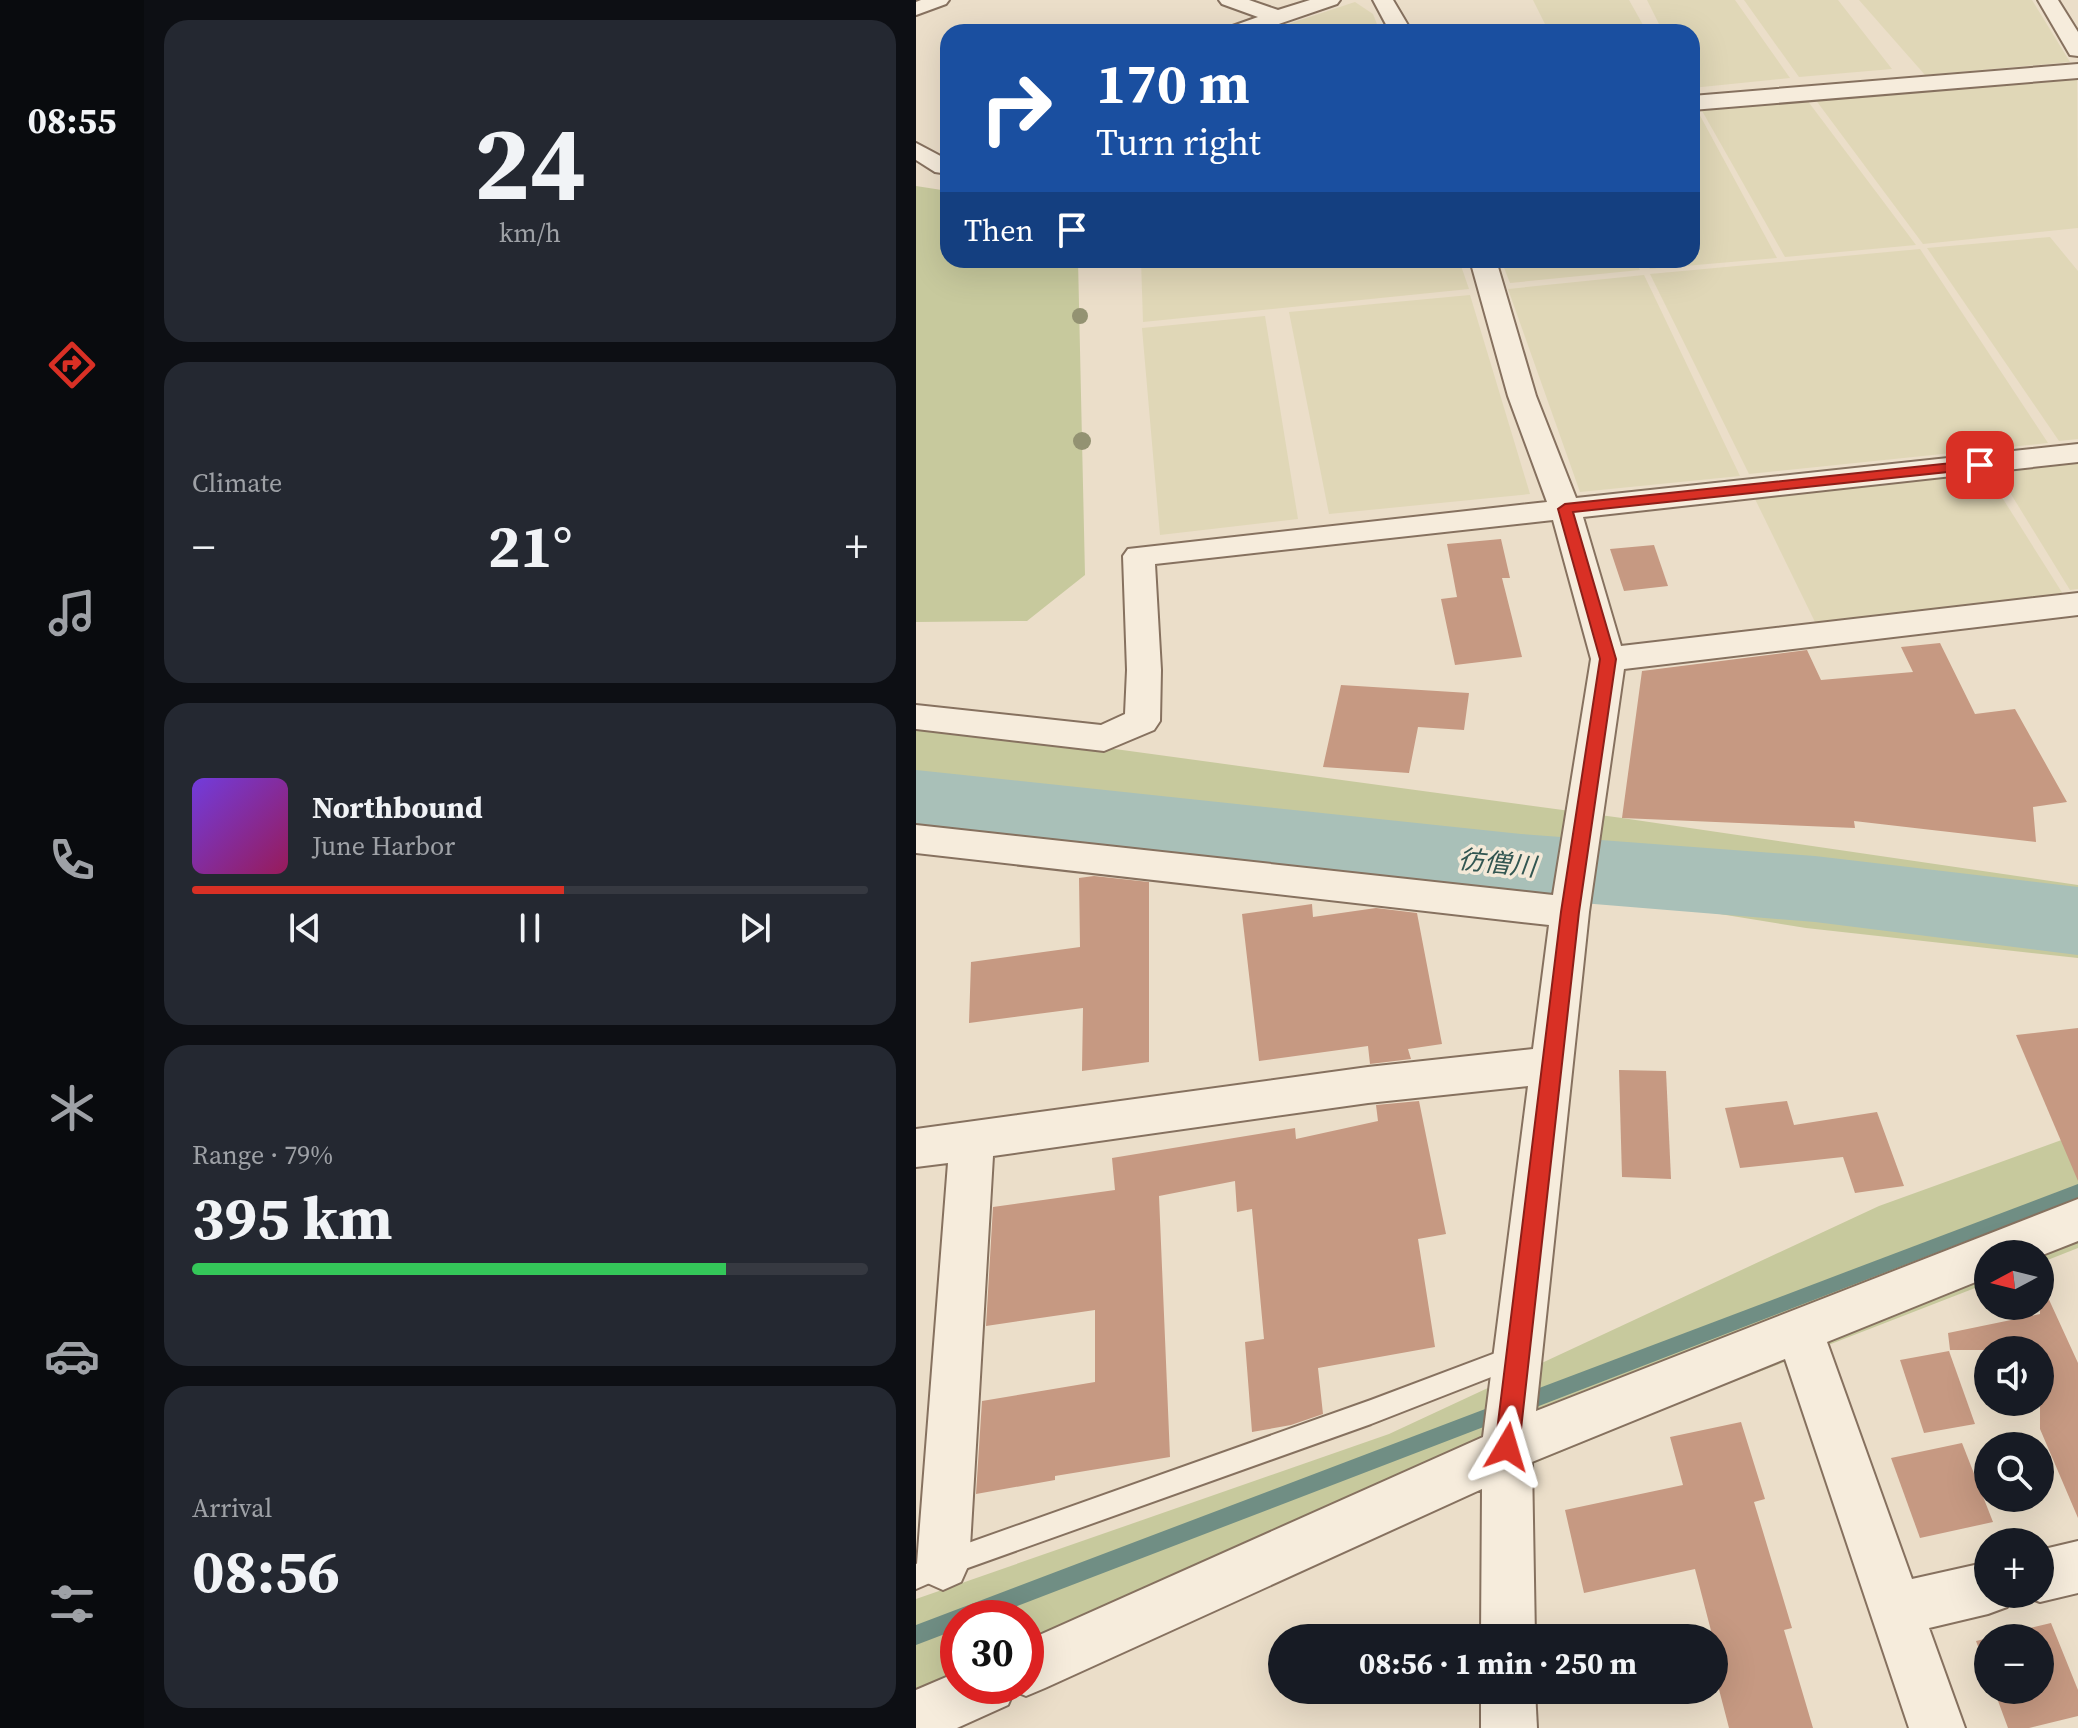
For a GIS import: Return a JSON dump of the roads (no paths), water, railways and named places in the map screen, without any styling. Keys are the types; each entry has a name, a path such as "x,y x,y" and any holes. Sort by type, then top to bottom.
{"street":[{"path":"916,9 939,0"},
{"path":"1229,0 1277,17"},
{"path":"1257,24 1330,0"},
{"path":"1383,0 1396,24"},
{"path":"2048,0 2078,50"},
{"path":"1700,102 2078,71"},
{"path":"923,145 940,164"},
{"path":"1485,268 1522,396 1565,509 1608,659 1570,912 1507,1449 1508,1624"},
{"path":"916,717 1104,738 1142,721 1144,670 1139,556 2078,453"},
{"path":"1608,659 2078,604"},
{"path":"916,839 1570,912"},
{"path":"916,1148 1368,1085 1554,1065"},
{"path":"929,1570 972,1139"},
{"path":"2028,1240 2078,1220"},
{"path":"1044,1661 1507,1449 1974,1261"},
{"path":"1799,1330 1937,1728"},
{"path":"2054,1573 2078,1567"},
{"path":"1894,1610 1974,1591"},
{"path":"916,1718 948,1704"},
{"path":"1508,1704 1509,1728"}],"lane":[{"path":"929,1570 1518,1360"}],"waterway":[{"name":"彷僧川","path":"916,800 1521,866 1815,889 2078,921"},
{"path":"1521,1404 2078,1191"},
{"path":"1007,1600 1501,1412"},
{"path":"916,1635 940,1626"}]}
